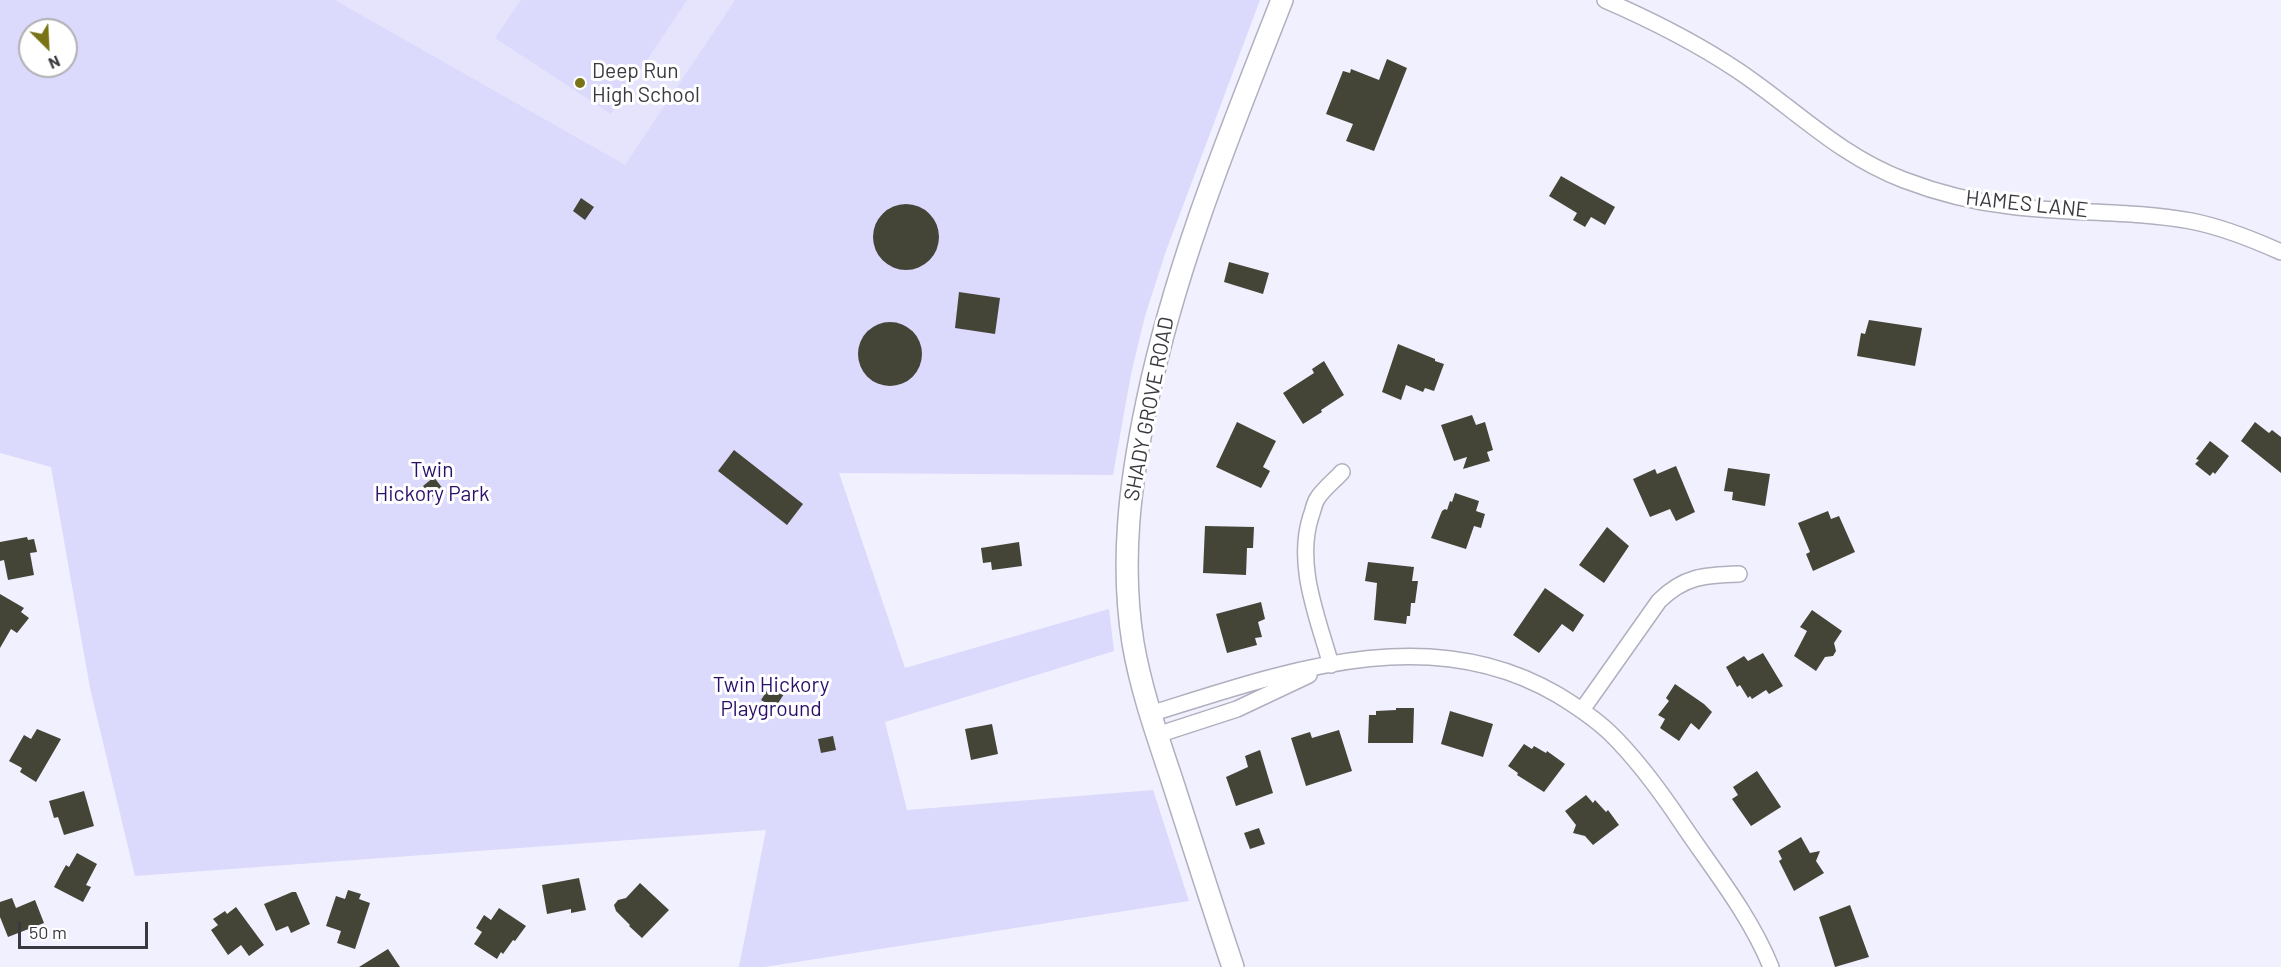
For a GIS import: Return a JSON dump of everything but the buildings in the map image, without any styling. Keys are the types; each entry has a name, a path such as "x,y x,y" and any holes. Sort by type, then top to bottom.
{"main road":[{"name":"SHADY GROVE ROAD","path":"1233,967 1150,714 1133,643 1128,594 1128,512 1136,455 1169,307 1208,191 1281,0"}],"street":[{"name":"HAMES LANE","path":"1605,0 1654,21 1688,39 1738,71 1850,154 1902,179 1940,192 2012,207 2152,215 2192,222 2224,229 2281,252"},
{"path":"1331,665 1306,571 1305,544 1317,499 1342,472"},
{"path":"1582,710 1659,601 1673,588 1689,579 1739,574"},
{"path":"1150,714 1256,681 1376,657 1413,655 1459,659 1508,671 1544,687 1582,710 1608,731 1656,785 1750,922 1771,967"},
{"path":"1157,735 1237,709 1331,665"}],"shaded area":[{"name":"Deep Run High School","path":"335,0 735,0 625,166"}],"green space":[{"name":"Twin Hickory Park","path":"0,0 335,0 625,165 735,0 1260,0 1166,251 1145,316 1131,374 1113,475 839,473 905,668 1109,609 1114,651 885,722 907,810 1153,790 1189,901 764,967 739,967 766,830 135,876 90,688 51,467 0,453"},
{"path":"521,0 687,0 611,114 495,38"}],"place":[{"name":"Deep Run High School","path":"580,83"}],"park label":[{"name":"Twin Hickory Playground","path":"771,697"}]}
